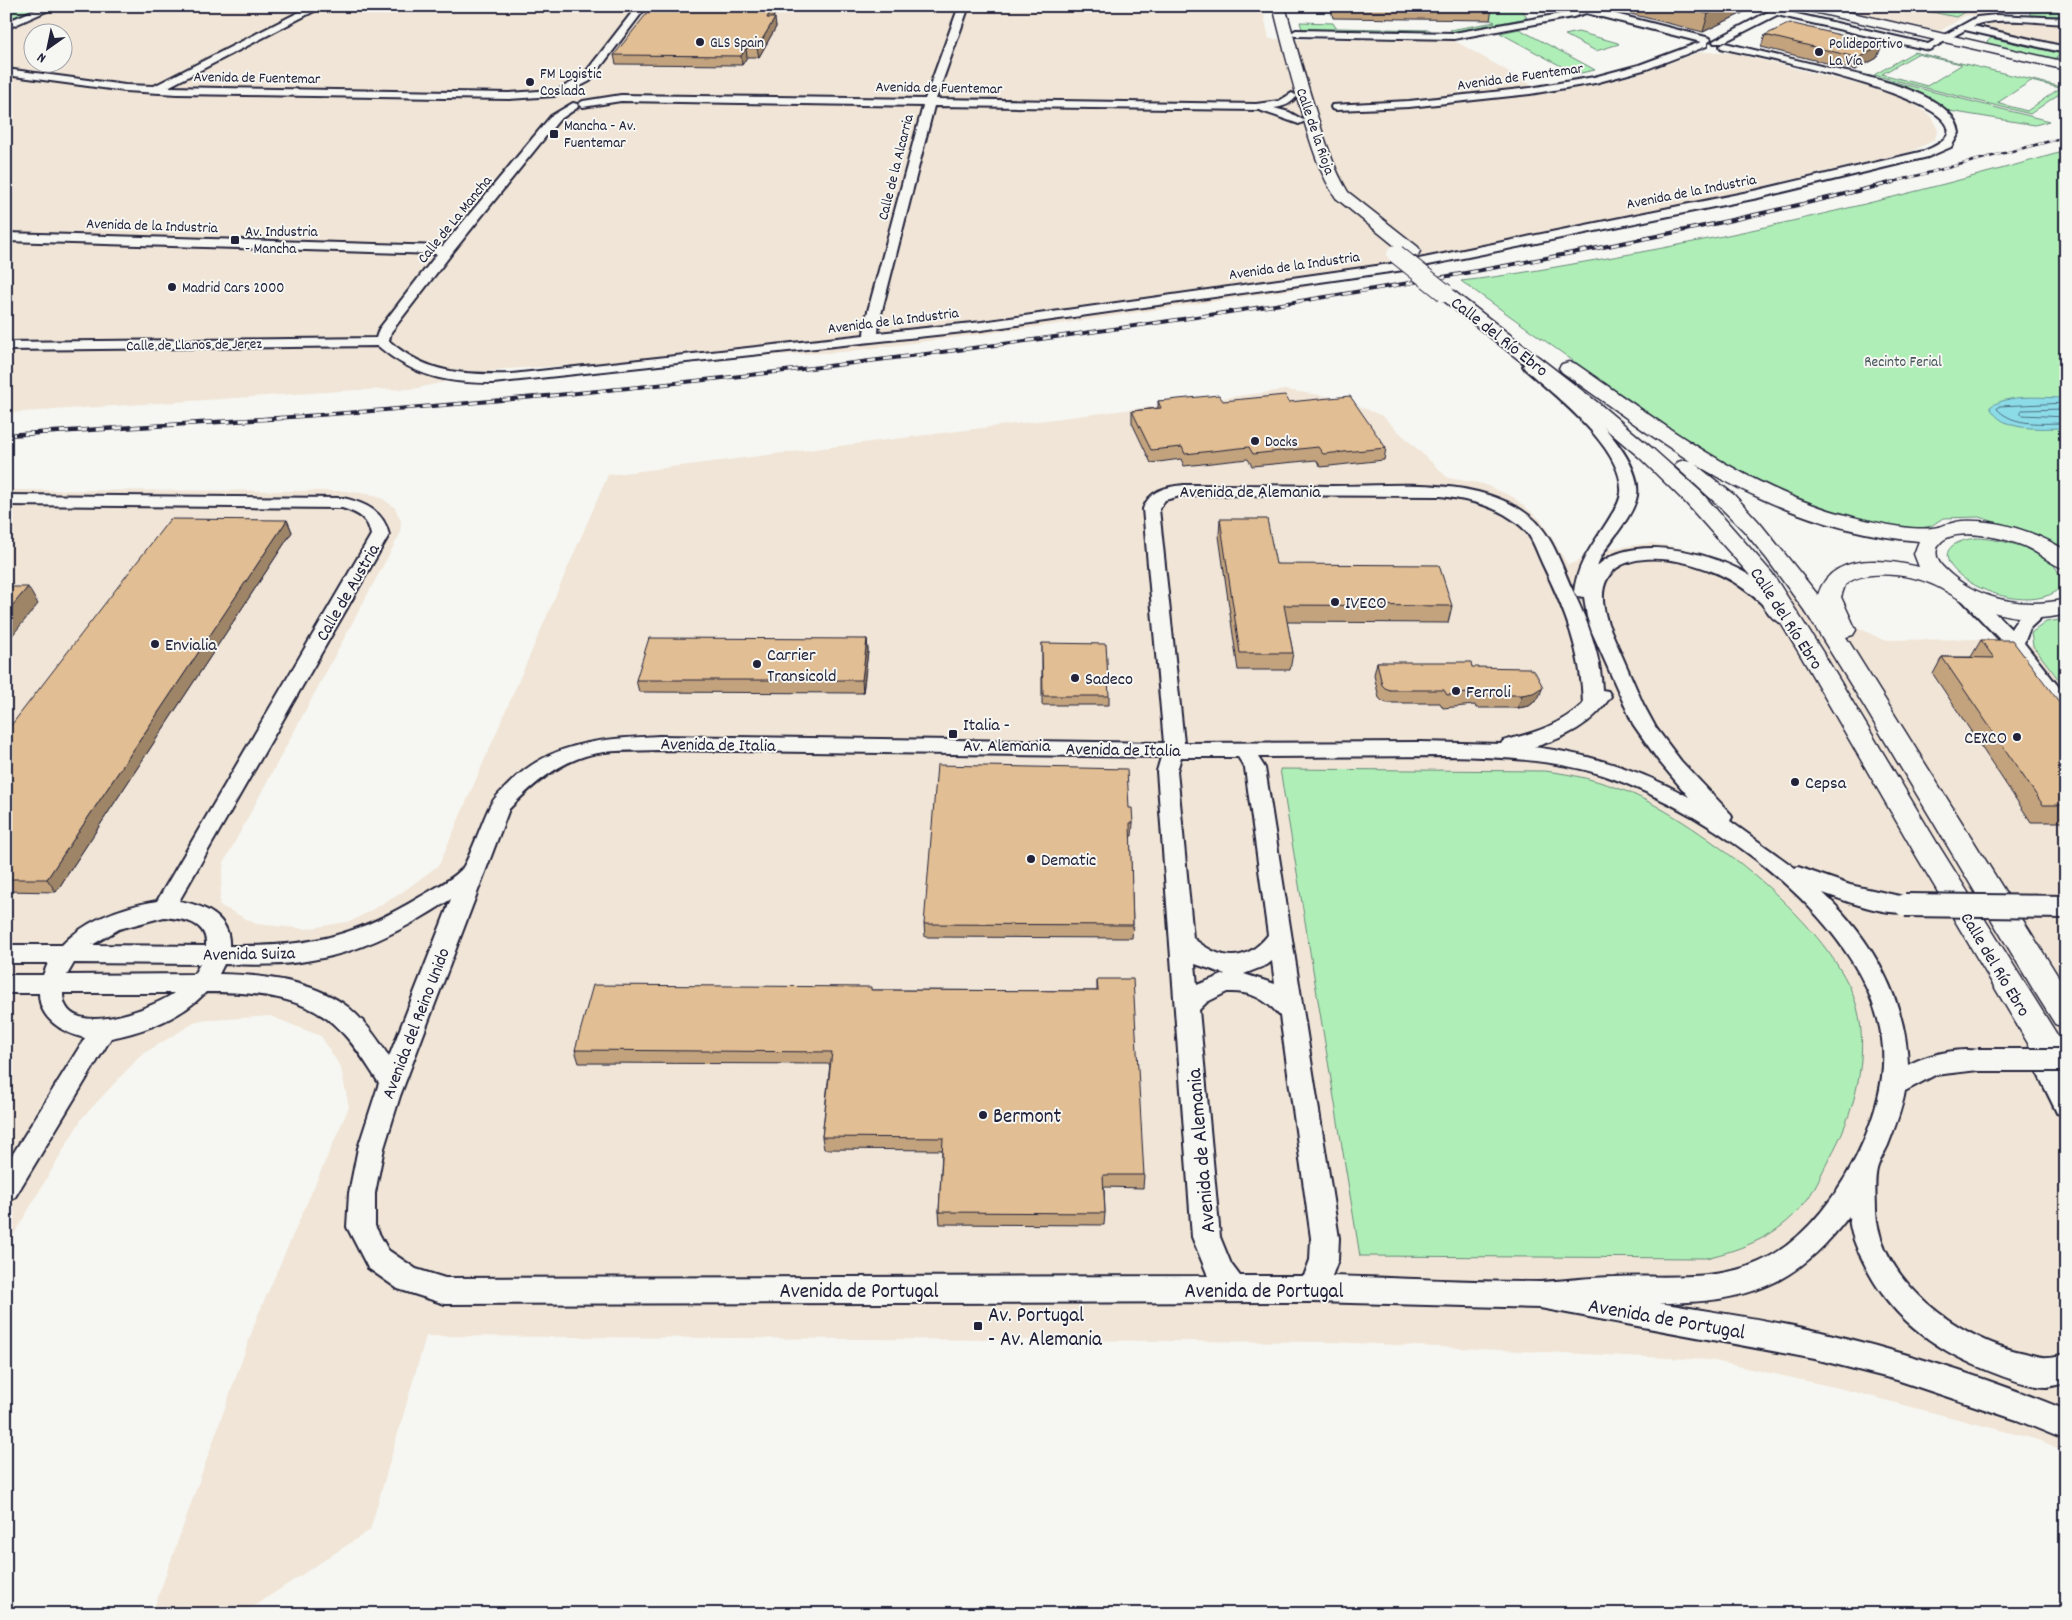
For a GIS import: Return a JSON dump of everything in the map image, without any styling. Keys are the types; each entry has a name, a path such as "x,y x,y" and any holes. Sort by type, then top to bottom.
{"main road":[{"name":"Calle de la Rioja","path":"1268,6 1299,121 1317,178 1323,188 1341,208 1404,252"},
{"name":"Calle de la Rioja","path":"1279,6 1301,92 1327,169 1342,195 1404,252"},
{"path":"1805,6 2066,66"},
{"path":"1810,6 1855,18"},
{"name":"Calle del Río Ebro","path":"1404,252 1453,291 1501,336 1595,410 1694,497 1764,578 1813,656 1985,946 2066,1077"},
{"name":"Calle del Río Ebro","path":"1453,291 1559,361 1725,500 1762,540 1796,583 1842,650 2022,948 2066,1015"},
{"path":"1559,361 1703,460 1742,482 1809,510 1847,522 1902,534 1935,536"},
{"path":"2061,555 2027,539 2000,531 1983,529 1952,530 1935,536 1926,544 1925,555 1930,567 1943,580 1966,595 2015,610 2039,611 2060,609 2066,606"},
{"path":"1914,767 1837,618 1829,596 1834,583 1840,577 1860,570 1874,568 1913,572 1943,580"}],"street":[{"path":"6,26 53,6"},
{"path":"156,90 319,6"},
{"path":"555,118 554,97 578,105 593,98 588,89 642,6"},
{"name":"Calle de la Alcarria","path":"871,339 872,322 929,102 964,6"},
{"path":"1296,33 1454,36 1549,19 1592,8 1716,47 1787,6"},
{"path":"1776,12 1929,47 1976,20 1996,18 2066,20"},
{"path":"1963,27 2066,50"},
{"name":"Avenida de Fuentemar","path":"1336,107 1409,104 1530,91 1595,80 1643,67 1705,42"},
{"name":"Avenida de la Industria","path":"382,342 394,354 418,368 455,378 483,379 512,378 982,326 1426,263 1758,194 1928,154 1950,142 1952,135 1951,124 1939,111 1922,100 1864,80 1721,43"},
{"name":"Avenida de Fuentemar","path":"6,72 125,88 156,90 554,97 588,89 622,98"},
{"name":"Avenida de Fuentemar","path":"578,105 622,98 1256,107 1282,104 1292,96"},
{"name":"Calle de La Mancha","path":"382,342 384,332 447,250 555,118 578,105"},
{"name":"Avenida de Fuentemar","path":"1256,107 1285,114 1299,121"},
{"name":"Avenida de la Industria","path":"6,237 447,250"},
{"path":"1495,749 1537,740 1564,730 1593,707 1602,694 1605,679 1602,658 1586,612 1582,593 1584,575 1591,557 1624,510 1630,491 1619,457 1604,436 1501,336"},
{"name":"Calle de Llanos de Jerez","path":"6,346 382,342"},
{"name":"Avenida de Alemania","path":"1233,1289 1220,1272 1206,1238 1167,771 1175,750 1151,510 1153,501 1160,494 1184,490 1441,491 1466,494 1490,500 1513,511 1526,520 1536,531 1580,631 1594,687 1593,707"},
{"name":"Calle de Austria","path":"6,500 343,503 364,508 374,517 379,527 380,535 164,908"},
{"path":"1743,840 1684,778 1648,732 1623,682 1595,613 1592,596 1596,579 1610,564 1621,558 1639,554 1662,553 1711,563 1749,584 1770,602 1813,656"},
{"path":"1966,595 2014,643 2066,710"},
{"path":"2014,643 2016,632 2021,625 2039,611"},
{"name":"Avenida de Italia","path":"572,752 612,745 659,743 1175,750 1495,749"},
{"path":"1243,749 1255,768 1325,1238 1324,1260 1313,1289"},
{"path":"1495,749 1558,757 1610,770 1675,798 1712,819 1784,870 1815,898 1837,922 1864,960 1882,994 1893,1030 1896,1055 1895,1084 1888,1116 1864,1170 1826,1225 1796,1255 1774,1269 1751,1279 1678,1291 1616,1290 1540,1295"},
{"name":"Avenida del Reino Unido","path":"445,1291 408,1280 378,1259 361,1226 362,1193 371,1148 392,1082 500,806 509,795 544,767 572,752"},
{"path":"1784,870 1836,890 1870,900 1905,905 2066,907"},
{"name":"Avenida Suiza","path":"6,954 68,953 249,956 291,954 326,948 350,941 392,924 431,902 472,874"},
{"path":"164,908 188,911 207,920 217,935 216,955 210,969 200,983 180,1001 156,1015 129,1025 102,1029 78,1026 60,1017 50,1002 50,984 56,968 68,953 87,936 112,921 138,912 164,908"},
{"path":"1182,942 1190,950 1208,961 1234,966 1251,963 1260,959 1267,954 1280,936"},
{"path":"1985,946 2066,1105"},
{"path":"1187,1006 1193,998 1206,990 1222,984 1239,982 1264,988 1281,1000 1292,1014"},
{"name":"Avenida Suiza","path":"6,984 200,983 271,987 303,994 330,1007 350,1024 367,1044 392,1082"},
{"path":"6,1189 102,1029"},
{"path":"1895,1084 1931,1065 1978,1060 2066,1060"},
{"path":"1864,1170 1863,1221 1868,1244 1881,1270 1900,1296 1916,1312 1937,1329 1973,1351 2011,1365 2047,1372 2066,1368"},
{"name":"Avenida de Portugal","path":"445,1291 1313,1289 1540,1295 1815,1345 1897,1366 2017,1405 2066,1425"}],"shaded area":[{"path":"6,6 1262,6 1269,39 1453,40 1548,94 1632,76 1700,52 1733,53 1869,87 1898,97 1914,104 1932,117 1938,131 1934,140 1910,152 1734,193 1459,250 1372,265 1304,288 1053,325 842,352 503,369 413,389 356,390 6,413"},
{"path":"1871,6 1970,6 1985,14 1965,16 1940,31 1858,13"},
{"path":"2001,22 2066,25 2066,48 1981,27"},
{"path":"1285,390 1340,398 1382,416 1448,478 1483,484 1513,497 1541,520 1568,565 1613,548 1651,543 1691,550 1726,561 1883,640 1993,639 2033,646 2066,689 2066,1452 2042,1441 1839,1388 1710,1360 1334,1342 426,1336 370,1530 242,1614 152,1614 258,1315 349,1107 341,1068 321,1036 270,1016 197,1021 141,1055 82,1118 6,1248 6,490 346,491 373,495 383,499 395,508 401,521 400,534 224,862 219,905 256,924 306,929 352,921 400,894 439,865 608,475"}],"green space":[{"path":"6,6 37,7 6,20"},
{"path":"1483,6 1537,6 1522,9 1527,18 1452,32 1450,30 1495,22 1490,20"},
{"path":"1942,6 1973,7 1956,17 1932,12"},
{"path":"2029,6 2042,6 2044,7 2041,9 2066,12 2064,14 2066,16 2030,15"},
{"path":"1300,22 1333,23 1336,28 1430,30 1432,32 1302,29"},
{"path":"1519,29 1595,70 1576,74 1500,33"},
{"path":"1578,32 1619,44 1596,51 1565,35"},
{"path":"1991,38 2062,54 2054,59 1985,44"},
{"path":"1914,52 2066,89 2030,114 1874,75","holes":["1917,54 1961,64 1961,65 1927,86 1882,74","2031,81 2060,88 2027,111 1997,103"]},
{"path":"1859,73 2049,121 2035,125 1949,111 1915,92 1856,75"},
{"name":"Recinto Ferial","path":"2066,151 2066,548 2040,536 1979,517 1943,518 1931,526 1916,529 1889,528 1854,518 1770,488 1716,461 1680,437 1461,281 1602,259 1719,237 1893,197"},
{"path":"1976,538 2016,545 2044,557 2054,566 2060,576 2060,589 2039,598 2015,598 1990,592 1968,582 1953,569 1947,556 1954,545"},
{"path":"2066,619 2066,689 2033,646 2031,633 2046,622"},
{"path":"1280,769 1544,771 1566,774 1608,784 1658,807 1727,853 1762,882 1795,912 1823,944 1844,976 1857,1007 1861,1026 1862,1046 1857,1085 1846,1124 1814,1189 1803,1205 1783,1225 1759,1240 1706,1258 1360,1256"}],"water":[{"path":"2016,398 2066,398 2066,428 2034,428 2013,425 2003,421 1990,407"}],"building":[{"name":"GLS Spain","path":"683,6 773,6 767,18 775,18 757,48 746,48 741,56 614,55 648,12 679,12"},
{"path":"1491,6 1492,9 1334,7"},
{"path":"1676,6 1725,6 1708,14"},
{"path":"1790,23 1882,45 1859,58 1765,35"},
{"name":"Docks","path":"1219,395 1223,401 1285,395 1289,402 1350,396 1386,448 1323,454 1318,447 1253,454 1249,447 1185,454 1182,447 1151,450 1132,411 1161,408 1158,401"},
{"name":"Envialia","path":"170,519 287,520 47,879 6,879 6,732"},
{"name":"IVECO","path":"1220,519 1267,519 1276,564 1439,565 1452,606 1284,605 1293,653 1240,653"},
{"path":"6,587 28,587 6,613"},
{"name":"Carrier Transicold","path":"649,638 867,639 862,680 636,680"},
{"name":"CEXCO","path":"1981,640 2012,640 2066,711 2066,805 2043,805 1942,657 1994,658"},
{"name":"Sadeco","path":"1042,643 1106,644 1109,696 1043,696"},
{"path":"1377,662 1471,662 1472,667 1528,668 1535,672 1543,687 1533,693 1522,695 1480,695 1479,692 1447,695 1444,690 1390,690 1382,685"},
{"name":"Dematic","path":"937,765 1127,769 1129,808 1132,808 1133,823 1130,823 1133,925 924,924"},
{"name":"Bermont","path":"1097,979 1133,979 1144,1175 1103,1175 1105,1213 939,1212 943,1138 822,1137 832,1052 575,1050 593,985 871,987 871,990 1098,991"}],"railway":[{"path":"1889,183 2066,137"},
{"path":"263,419 462,404 660,385 956,350 1161,322 1372,289 1582,251 1686,230 1894,182"},
{"path":"6,435 282,418"}],"place":[{"name":"GLS Spain","path":"700,42"},
{"name":"Polideportivo La Vía","path":"1819,52"},
{"name":"FM Logistic Coslada","path":"530,82"},
{"name":"Mancha - Av. Fuentemar","path":"554,134"},
{"name":"Av. Industria - Mancha","path":"235,240"},
{"name":"Madrid Cars 2000","path":"172,287"},
{"name":"Docks","path":"1255,441"},
{"name":"IVECO","path":"1335,602"},
{"name":"Envialia","path":"155,644"},
{"name":"Carrier Transicold","path":"757,664"},
{"name":"Sadeco","path":"1075,678"},
{"name":"Ferroli","path":"1456,691"},
{"name":"Italia - Av. Alemania","path":"953,734"},
{"name":"CEXCO","path":"2017,737"},
{"name":"Cepsa","path":"1795,782"},
{"name":"Dematic","path":"1031,859"},
{"name":"Bermont","path":"983,1115"},
{"name":"Av. Portugal - Av. Alemania","path":"978,1326"}]}
